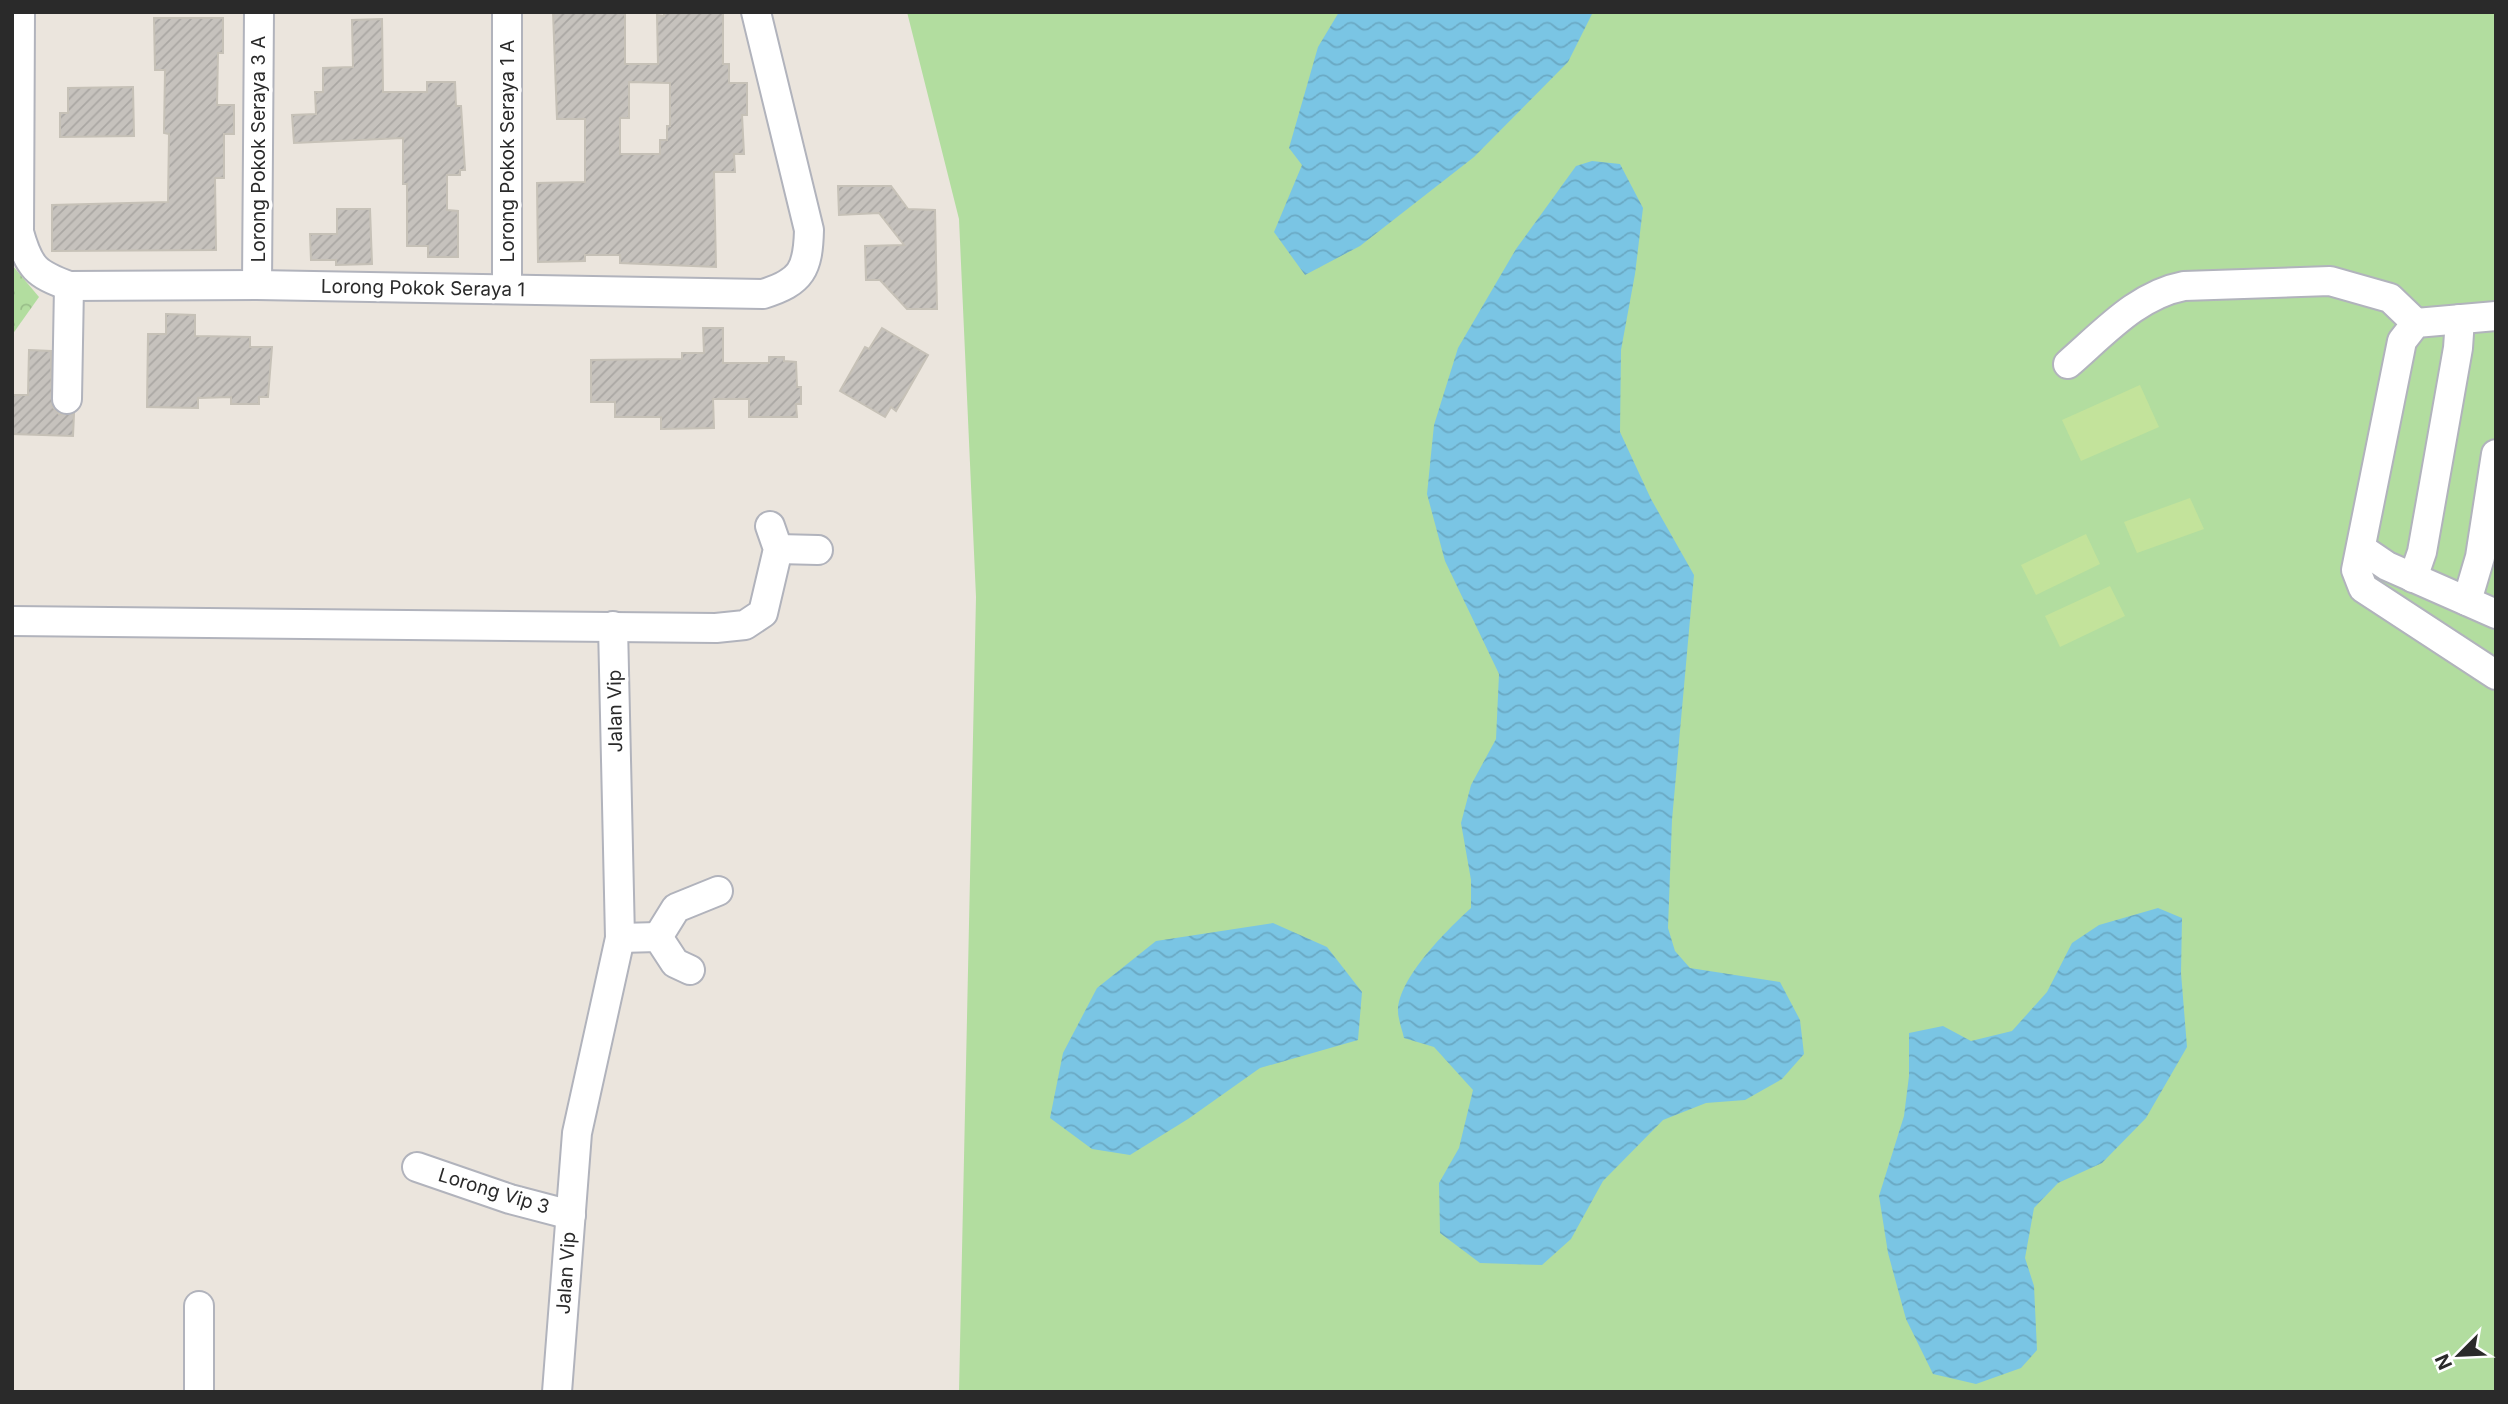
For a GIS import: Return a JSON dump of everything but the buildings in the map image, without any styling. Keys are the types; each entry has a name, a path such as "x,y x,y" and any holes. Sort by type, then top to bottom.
{"street":[{"name":"Lorong Pokok Seraya 1","path":"20,12 19,232 25,255 42,276 69,286 257,285 763,294 786,287 801,272 808,257 809,230 756,12"},
{"name":"Lorong Pokok Seraya 3 A","path":"257,285 259,12"},
{"name":"Lorong Pokok Seraya 1 A","path":"507,12 508,289"},
{"path":"2068,364 2140,303 2161,291 2184,286 2330,281 2390,298 2416,323"},
{"path":"67,399 69,286"},
{"path":"2494,667 2363,589 2356,570 2402,341 2416,323 2496,316"},
{"path":"2413,578 2422,552 2458,348 2460,319"},
{"path":"2467,601 2480,557 2496,454"},
{"path":"12,621 745,625 763,613 774,538 818,550"},
{"path":"2362,549 2387,566 2496,614"},
{"name":"Jalan Vip","path":"557,1392 577,1133 620,938 612,626"},
{"path":"658,937 676,908 718,891"},
{"path":"620,938 658,937"},
{"path":"658,937 675,963 691,970"},
{"name":"Lorong Vip 3","path":"417,1167 510,1199 571,1215"},
{"path":"199,1306 199,1392"}],"green space":[{"path":"907,12 2496,12 2496,1392 959,1392 976,597 959,219"},
{"path":"12,265 39,297 12,335"},
{"path":"2140,385 2159,427 2081,461 2062,420"},
{"path":"2190,498 2204,529 2137,553 2124,522"},
{"path":"2086,534 2100,564 2036,595 2021,565"},
{"path":"2110,586 2125,616 2060,647 2045,616"}],"water":[{"path":"1339,12 1593,12 1568,62 1474,157 1360,246 1305,275 1274,232 1302,165 1289,148 1318,47"},
{"path":"1592,161 1620,164 1643,208 1635,274 1621,350 1620,432 1651,499 1694,575 1672,820 1668,928 1675,951 1690,968 1780,982 1800,1020 1804,1054 1782,1079 1745,1100 1706,1103 1663,1120 1603,1181 1571,1239 1542,1265 1480,1263 1440,1233 1439,1183 1459,1148 1473,1090 1434,1047 1404,1038 1398,1011 1400,998 1415,969 1471,908 1471,880 1461,823 1471,785 1496,739 1499,674 1445,561 1427,494 1434,425 1458,348 1516,249 1576,166"},
{"path":"2158,908 2182,918 2181,973 2187,1047 2146,1118 2102,1163 2058,1183 2034,1208 2025,1258 2034,1286 2037,1350 2021,1368 1976,1384 1933,1374 1906,1319 1888,1253 1879,1196 1904,1116 1909,1076 1909,1033 1943,1026 1971,1041 2012,1031 2047,992 2072,943 2099,925"},
{"path":"1273,923 1327,947 1362,992 1358,1040 1260,1068 1188,1119 1130,1155 1092,1149 1050,1118 1063,1053 1097,988 1156,941"}]}
